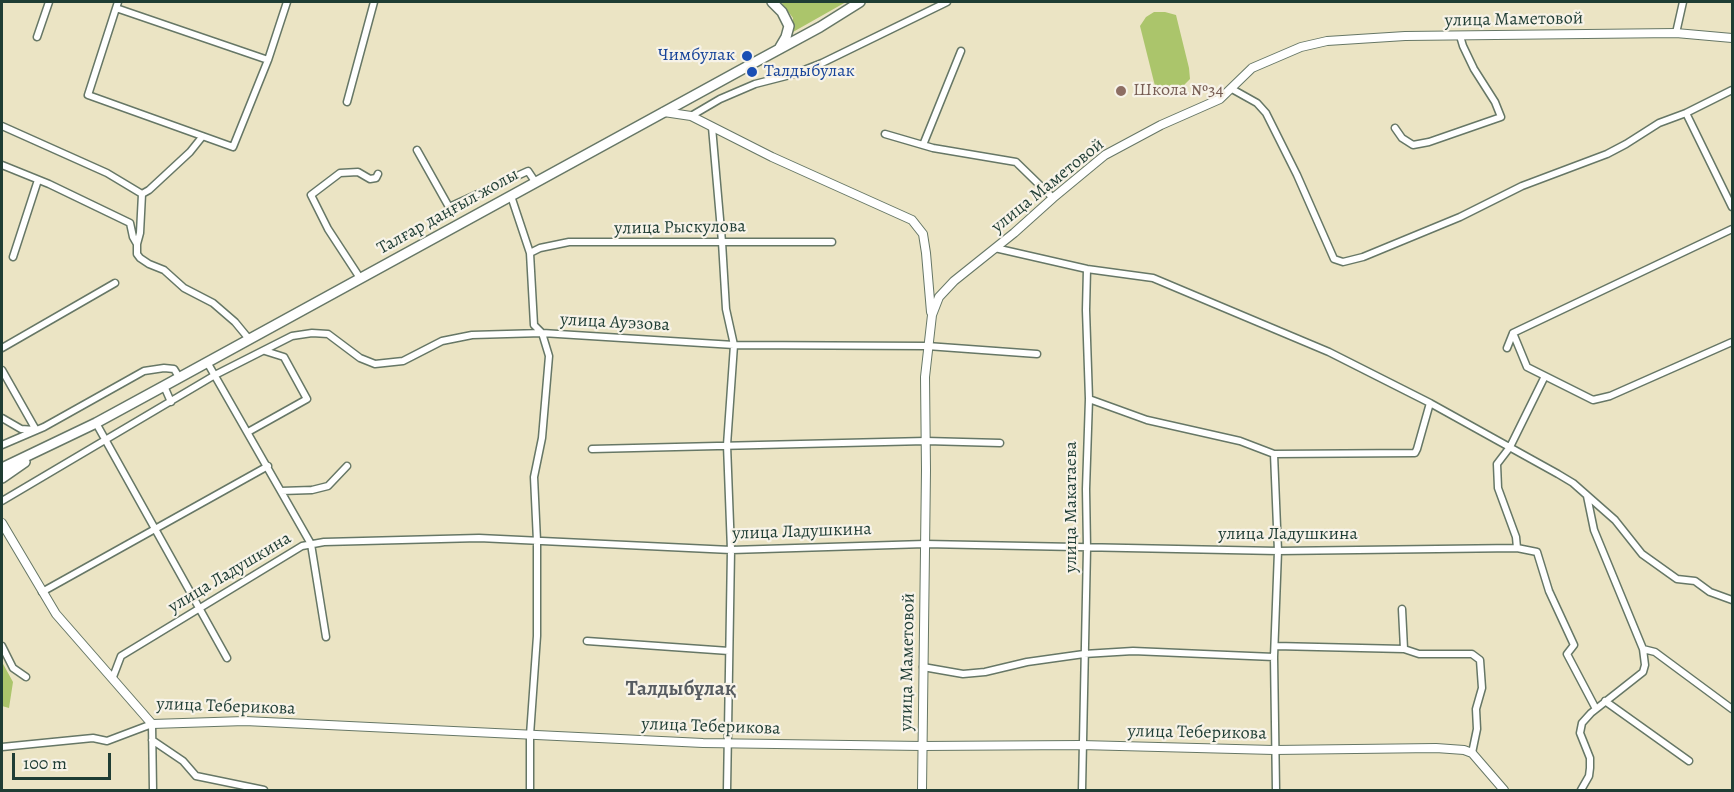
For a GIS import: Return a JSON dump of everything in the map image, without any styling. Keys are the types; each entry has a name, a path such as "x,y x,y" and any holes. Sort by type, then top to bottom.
{"main road":[{"path":"772,2 782,12 789,26 779,50"},
{"name":"Талғар даңғыл жолы","path":"2,468 96,423 779,50 860,2"},
{"name":"Талғар даңғыл жолы","path":"2,478 50,446"}],"street":[{"path":"37,37 48,2"},
{"path":"268,60 117,5 88,95 233,147 268,60 287,2"},
{"path":"347,102 374,2"},
{"path":"691,116 720,99 755,84 794,74 822,63 947,2"},
{"path":"1676,33 1683,2"},
{"name":"улица Маметовой","path":"922,790 925,377 932,315 939,297 954,281 1105,155 1161,125 1220,99 1252,68 1301,47 1327,41 1405,36 1676,33 1732,38"},
{"path":"1395,128 1402,138 1413,145 1429,142 1501,117 1495,102 1474,69 1460,36"},
{"path":"923,145 961,51"},
{"path":"1232,89 1257,103 1266,113 1298,175 1334,259 1343,262 1363,257 1450,222 1522,186 1607,154 1659,123 1686,113 1732,90"},
{"path":"664,112 691,116 772,158 912,220 923,234 927,253 932,315"},
{"path":"1686,113 1732,207"},
{"path":"2,126 107,173 142,194"},
{"path":"712,127 726,309 734,345 727,445 731,550 727,790"},
{"path":"885,134 964,154 1016,162 1053,198"},
{"path":"142,194 190,152 202,137"},
{"path":"417,150 449,207 528,171 536,183"},
{"path":"2,165 130,223 137,244"},
{"path":"360,278 328,229 311,195 340,173 358,172 370,179 376,178 378,174"},
{"path":"13,257 38,180"},
{"path":"142,194 137,254 149,264 164,270 184,288 213,303 236,322 249,339"},
{"path":"511,196 530,253 534,326 542,333 549,356 542,438 534,477 537,636 530,735 530,790"},
{"path":"1507,348 1513,333 1732,229"},
{"name":"улица Рыскулова","path":"530,253 540,248 569,242 832,242"},
{"path":"996,248 1087,269 1153,278 1329,352 1430,403 1558,474 1616,520 1642,554 1677,579 1695,581 1710,592 1732,600"},
{"name":"улица Макатаева","path":"1082,790 1081,745 1088,548 1087,269"},
{"path":"2,348 115,283"},
{"name":"улица Ауэзова","path":"2,501 215,375 292,336 312,333 328,334 360,357 375,364 403,362 442,341 472,335 542,333 734,345 927,346 1036,354"},
{"path":"1513,333 1527,367 1593,400 1610,396 1732,342"},
{"path":"248,432 307,399 284,357 265,351"},
{"path":"207,362 311,544 326,637"},
{"path":"2,445 36,430 144,371 174,369 179,377"},
{"path":"2,370 36,430"},
{"path":"1516,548 1516,537 1498,488 1497,464 1510,447 1545,376"},
{"path":"164,386 171,402"},
{"path":"1089,399 1147,420 1240,441 1275,454 1414,453 1430,403"},
{"path":"2,418 21,429 36,430"},
{"path":"96,423 227,658"},
{"path":"592,448 926,441 1000,443"},
{"path":"1275,454 1278,551 1274,657 1276,790"},
{"path":"42,592 268,466"},
{"path":"281,491 312,490 328,486 347,466"},
{"path":"1581,790 1589,777 1590,768 1590,758 1580,733 1582,723 1605,701 1643,672 1645,665 1642,649 1594,530 1587,495"},
{"name":"улица Теберикова","path":"2,523 56,614 152,724 244,721 728,743 922,746 1081,745 1274,750 1436,748 1464,750 1472,753"},
{"name":"улица Ладушкина","path":"112,677 121,656 302,546 324,542 479,538 731,550 925,544 1278,551 1516,548 1537,552 1549,591 1574,645 1567,654 1596,709"},
{"path":"1402,609 1404,649"},
{"path":"587,641 729,651"},
{"path":"1275,645 1404,649 1419,654 1472,654 1480,660 1482,688 1476,709 1477,729 1472,753 1504,790"},
{"path":"2,646 13,668 27,677"},
{"path":"1642,649 1655,652 1732,709"},
{"path":"923,667 963,674 1084,654 1132,651 1274,657"},
{"path":"1605,701 1689,761"},
{"path":"2,747 93,738 107,741 152,724 153,790"},
{"path":"152,740 183,761 196,776 264,790"}],"green space":[{"path":"781,2 846,2 793,32 793,18"},
{"path":"1154,12 1176,15 1189,68 1190,79 1173,92 1163,91 1155,86 1140,26 1146,17"},
{"path":"2,662 13,682 9,708 2,706"}],"place":[{"name":"Чимбулак","path":"747,56"},
{"name":"Талдыбулак","path":"752,72"},
{"name":"Школа №34","path":"1121,91"}],"district":[{"name":"Талдыбұлақ","path":"681,690"}]}
